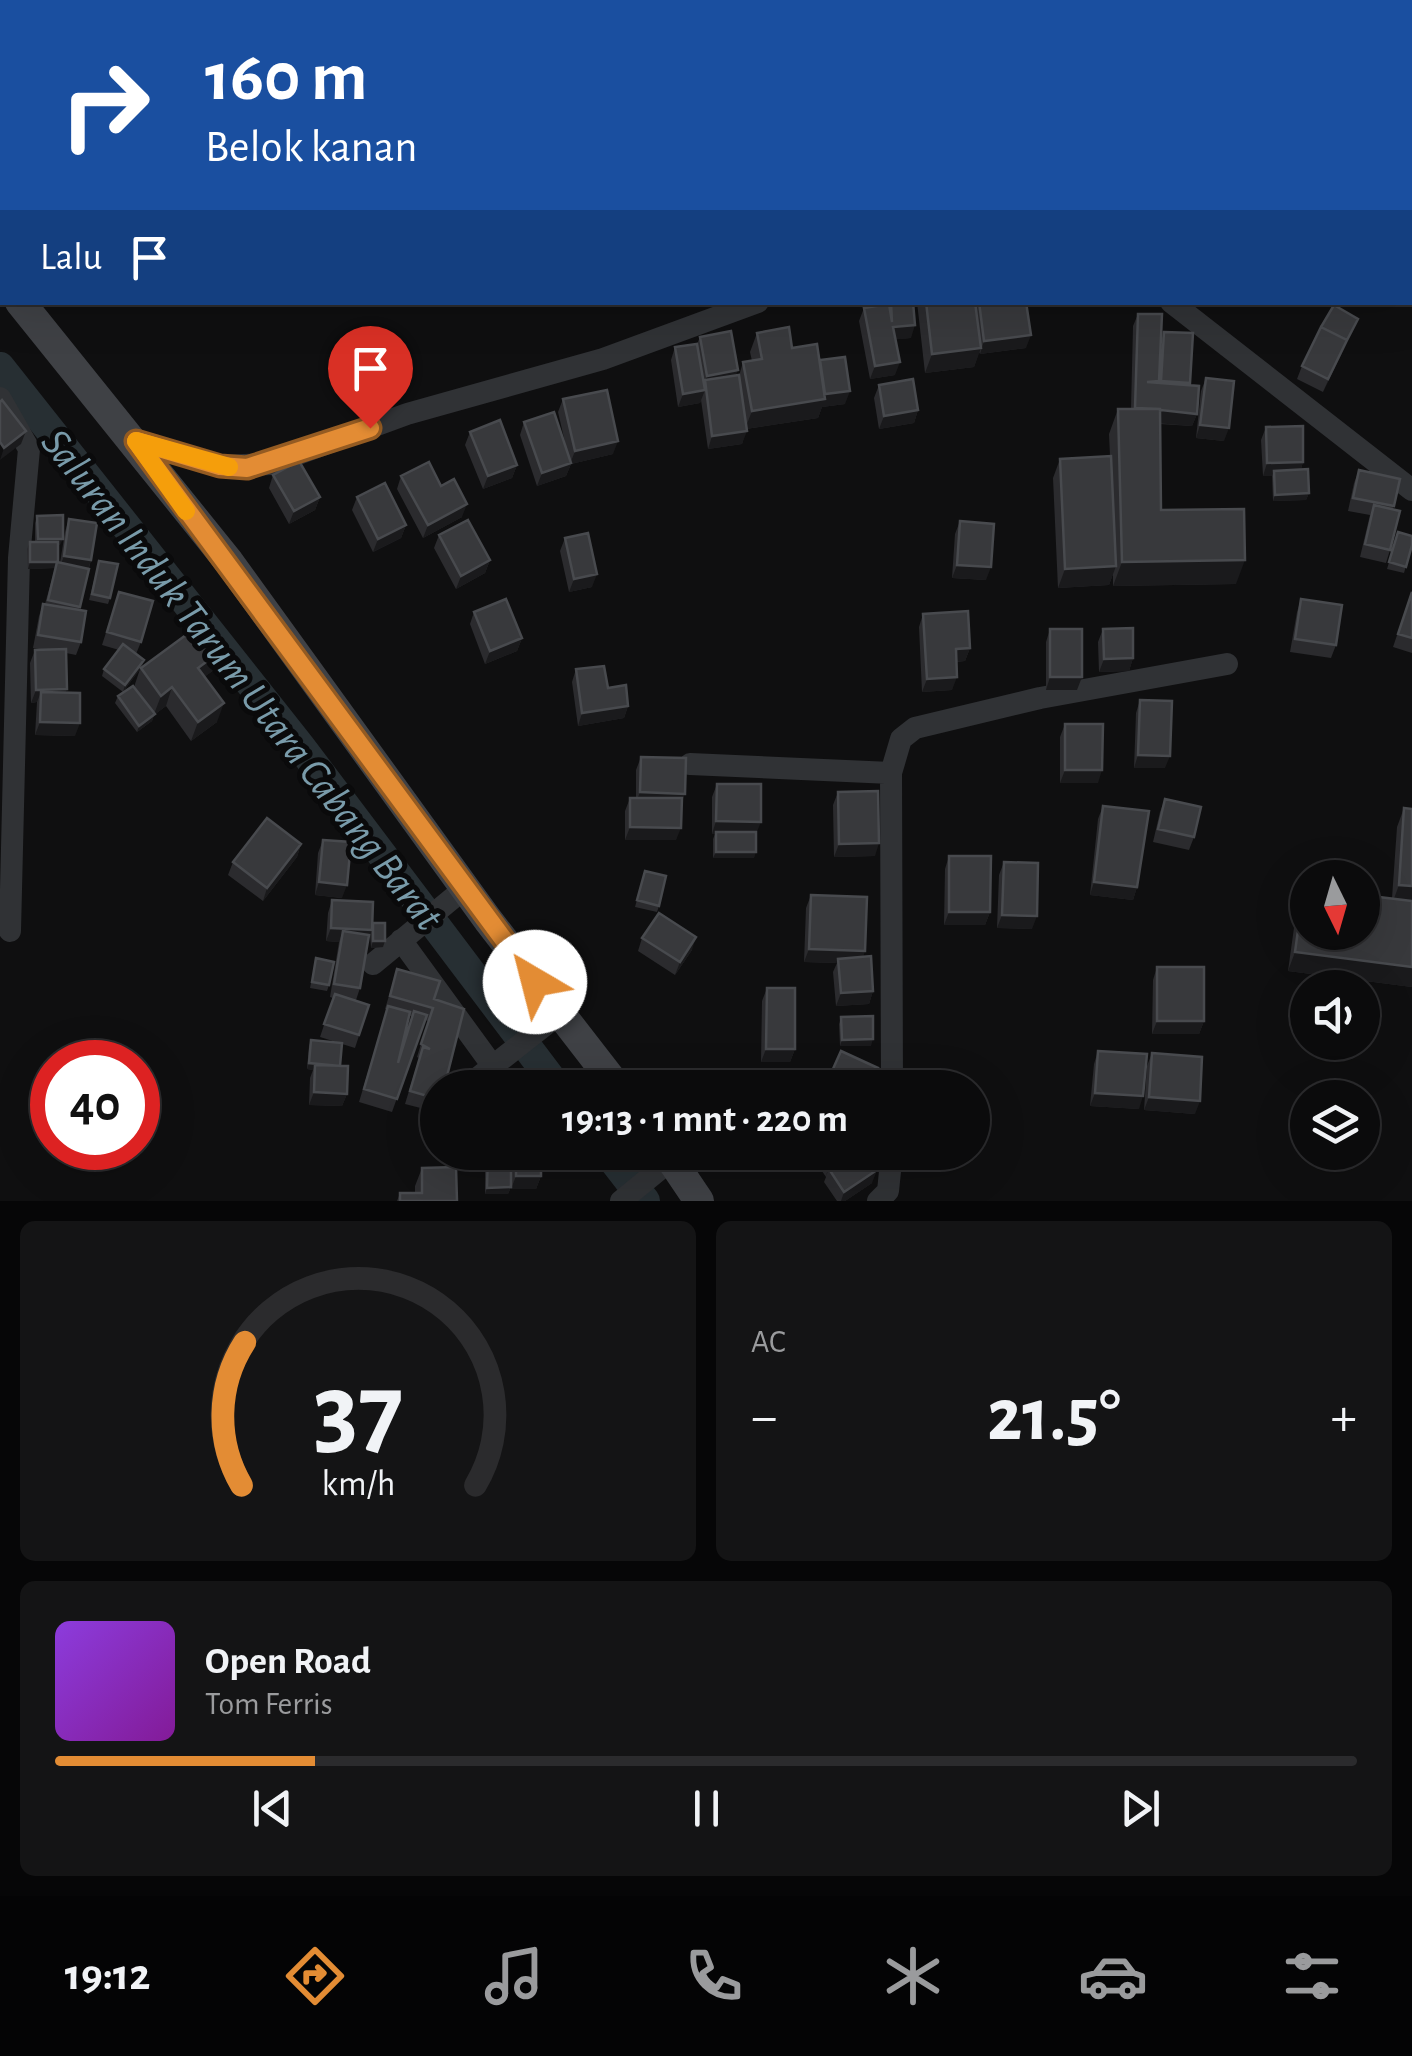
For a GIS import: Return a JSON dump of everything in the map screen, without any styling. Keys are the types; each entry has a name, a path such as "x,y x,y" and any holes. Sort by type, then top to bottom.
{"street":[{"path":"23,305 136,441 454,896 548,1023 599,1070"},
{"path":"136,441 220,466 272,464 407,414 603,359 750,305"},
{"path":"1174,305 1412,490"},
{"path":"0,398 29,449 19,558 10,931"},
{"path":"892,1070 891,773 901,740 915,728 1040,698 1228,664"},
{"path":"690,764 891,773"},
{"path":"373,964 454,896"},
{"path":"403,939 496,1063"},
{"path":"487,1070 548,1023"},
{"path":"622,1199 654,1170"},
{"path":"672,1170 699,1201"},
{"path":"878,1201 888,1191 890,1170"}],"building":[{"path":"889,305 892,322 891,305 913,305 915,325 893,327 900,362 875,366 864,308"},
{"path":"926,305 975,305 981,348 932,354"},
{"path":"979,305 1026,305 1031,335 984,341"},
{"path":"1334,305 1358,319 1347,340 1321,327"},
{"path":"1138,314 1162,314 1159,381 1147,382 1199,386 1197,414 1135,408"},
{"path":"789,327 792,348 817,344 825,399 752,411 743,362 762,359 757,333"},
{"path":"1321,327 1347,340 1328,379 1302,366"},
{"path":"731,331 738,370 707,376 700,337"},
{"path":"1164,332 1193,333 1190,383 1161,381"},
{"path":"697,344 705,390 683,394 675,347"},
{"path":"845,357 850,391 825,394 820,360"},
{"path":"739,375 747,431 712,436 705,380"},
{"path":"1206,378 1234,381 1229,428 1200,425"},
{"path":"913,379 918,410 884,416 879,385"},
{"path":"607,390 618,441 575,451 563,399"},
{"path":"2,400 26,431 4,448 0,442"},
{"path":"1118,409 1160,409 1161,510 1244,509 1245,560 1122,562"},
{"path":"554,412 571,463 542,473 524,422"},
{"path":"500,420 517,465 488,476 470,432"},
{"path":"1303,426 1303,462 1267,463 1266,427"},
{"path":"1111,456 1116,566 1065,569 1060,459"},
{"path":"299,461 320,497 294,511 273,475"},
{"path":"429,462 441,486 454,479 467,504 428,525 401,476"},
{"path":"1308,469 1309,493 1275,495 1274,471"},
{"path":"1359,470 1400,479 1394,506 1353,498"},
{"path":"385,483 406,525 378,539 357,497"},
{"path":"1374,505 1400,511 1390,550 1365,544"},
{"path":"63,515 63,539 38,539 37,516"},
{"path":"69,519 97,523 91,560 64,556"},
{"path":"468,520 490,560 461,576 439,535"},
{"path":"960,521 994,524 991,567 957,565"},
{"path":"1398,532 1412,536 1406,567 1389,562"},
{"path":"588,533 597,574 574,579 565,538"},
{"path":"30,542 58,542 58,562 30,562"},
{"path":"99,561 118,564 110,598 92,594"},
{"path":"57,562 89,569 80,607 48,600"},
{"path":"119,592 153,601 141,642 107,632"},
{"path":"1412,592 1412,638 1398,634"},
{"path":"506,599 522,638 490,651 474,612"},
{"path":"1301,599 1342,605 1336,645 1295,639"},
{"path":"43,604 86,611 81,642 38,635"},
{"path":"968,611 970,648 956,649 957,677 927,679 923,614"},
{"path":"205,621 225,648 198,668 224,703 198,722 172,687 161,696 141,668"},
{"path":"1133,628 1133,658 1104,659 1103,629"},
{"path":"1050,629 1082,629 1082,677 1050,677"},
{"path":"123,644 144,660 125,685 104,669"},
{"path":"66,649 67,689 36,690 35,650"},
{"path":"604,666 608,688 626,685 628,706 582,713 576,669"},
{"path":"133,686 155,714 139,726 118,696"},
{"path":"41,692 80,693 80,723 40,722"},
{"path":"1140,700 1172,701 1170,756 1138,755"},
{"path":"1065,724 1103,724 1102,770 1065,770"},
{"path":"641,757 686,758 685,794 640,792"},
{"path":"717,784 761,784 761,822 716,821"},
{"path":"878,791 879,843 839,844 838,792"},
{"path":"630,798 682,798 681,828 630,827"},
{"path":"1165,799 1201,807 1194,837 1158,829"},
{"path":"1103,806 1149,811 1137,887 1094,882"},
{"path":"1404,808 1412,809 1412,886 1399,885"},
{"path":"267,818 301,844 267,888 233,862"},
{"path":"716,832 756,832 756,852 716,852"},
{"path":"323,840 351,842 347,885 319,882"},
{"path":"949,856 991,856 990,912 949,912"},
{"path":"1004,862 1038,863 1037,916 1002,915"},
{"path":"645,871 666,876 659,906 637,900"},
{"path":"811,895 867,897 865,951 809,949"},
{"path":"1380,897 1412,901 1412,967 1295,952 1380,950"},
{"path":"332,900 373,902 372,930 331,928"},
{"path":"659,913 696,937 680,962 642,938"},
{"path":"373,923 385,923 385,941 373,941"},
{"path":"343,931 369,935 360,988 334,984"},
{"path":"871,956 873,991 841,993 838,959"},
{"path":"316,958 334,962 329,985 312,982"},
{"path":"1157,967 1204,967 1204,1021 1157,1021"},
{"path":"397,969 440,981 434,999 464,1009 449,1070 420,1070 420,1094 410,1091 423,1047 430,1049 421,1044 433,1008 390,996"},
{"path":"767,988 795,988 795,1049 766,1049"},
{"path":"335,994 369,1005 359,1035 324,1024"},
{"path":"388,1006 410,1012 398,1063 414,1011 427,1015 397,1099 364,1089"},
{"path":"873,1016 873,1039 842,1040 841,1017"},
{"path":"311,1040 342,1043 340,1066 309,1063"},
{"path":"841,1051 878,1068 877,1070 832,1070"},
{"path":"1098,1051 1147,1054 1143,1096 1095,1093"},
{"path":"1152,1053 1202,1057 1200,1101 1149,1097"},
{"path":"315,1065 348,1066 347,1094 314,1092"},
{"path":"422,1170 456,1170 457,1201 400,1201 400,1193 422,1193"},
{"path":"488,1170 511,1170 511,1187 487,1188"},
{"path":"516,1170 541,1170 541,1176 516,1176"},
{"path":"830,1170 877,1170 844,1192"}],"waterway":[{"name":"Saluran Induk Tarum Utara Cabang Barat","path":"0,367 300,746 544,1070"},
{"name":"Saluran Induk Tarum Utara Cabang Barat","path":"621,1170 645,1201"}],"slow traffic":[{"path":"186,511 136,441 229,467"}],"route":[{"path":"370,428 272,464 247,468 220,466 136,441 173,495 229,562 535,982"}]}
